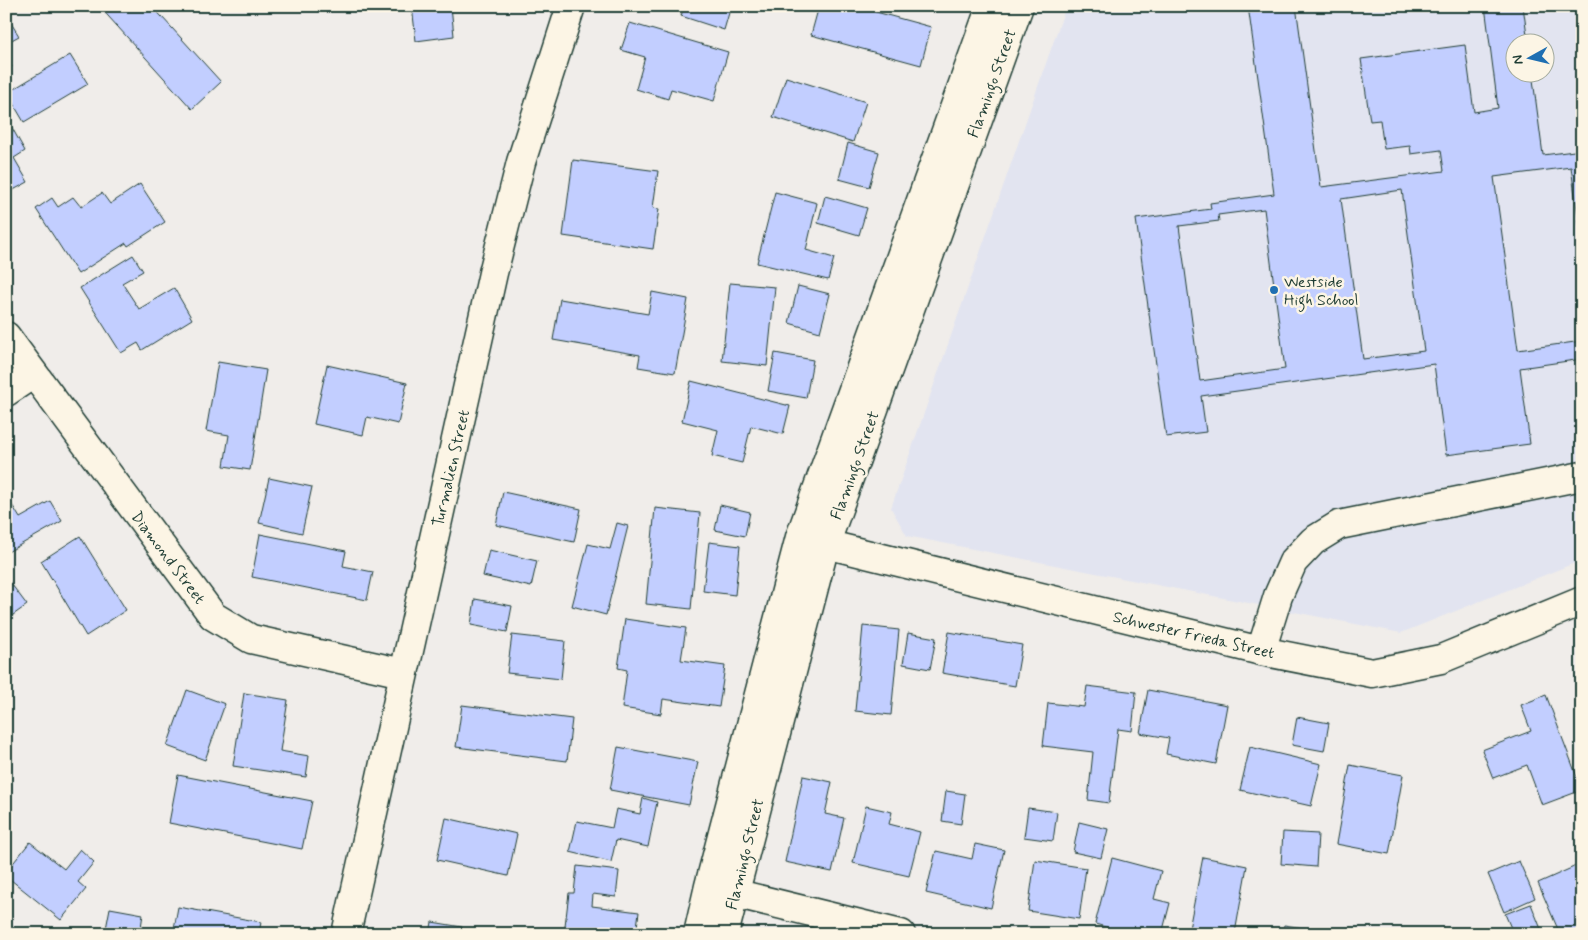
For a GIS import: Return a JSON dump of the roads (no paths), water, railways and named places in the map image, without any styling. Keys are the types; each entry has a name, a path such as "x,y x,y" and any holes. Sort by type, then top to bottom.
{"street":[{"name":"Turmalien Street","path":"346,934 489,292 521,162 572,6"},
{"name":"Flamingo Street","path":"698,934 721,890 813,541 991,6"},
{"name":"Flamingo Street","path":"813,541 1018,6"},
{"name":"Diamond Street","path":"6,336 213,616 250,639 403,673"},
{"path":"6,392 33,374"},
{"path":"1261,651 1278,596 1293,562 1313,541 1338,525 1582,476"},
{"name":"Schwester Frieda Street","path":"813,541 1261,651 1372,673 1441,659 1582,601"},
{"name":"Flamingo Street","path":"721,890 724,934"},
{"path":"721,890 900,934"}],"place":[{"name":"Westside High School","path":"1274,290"}]}
